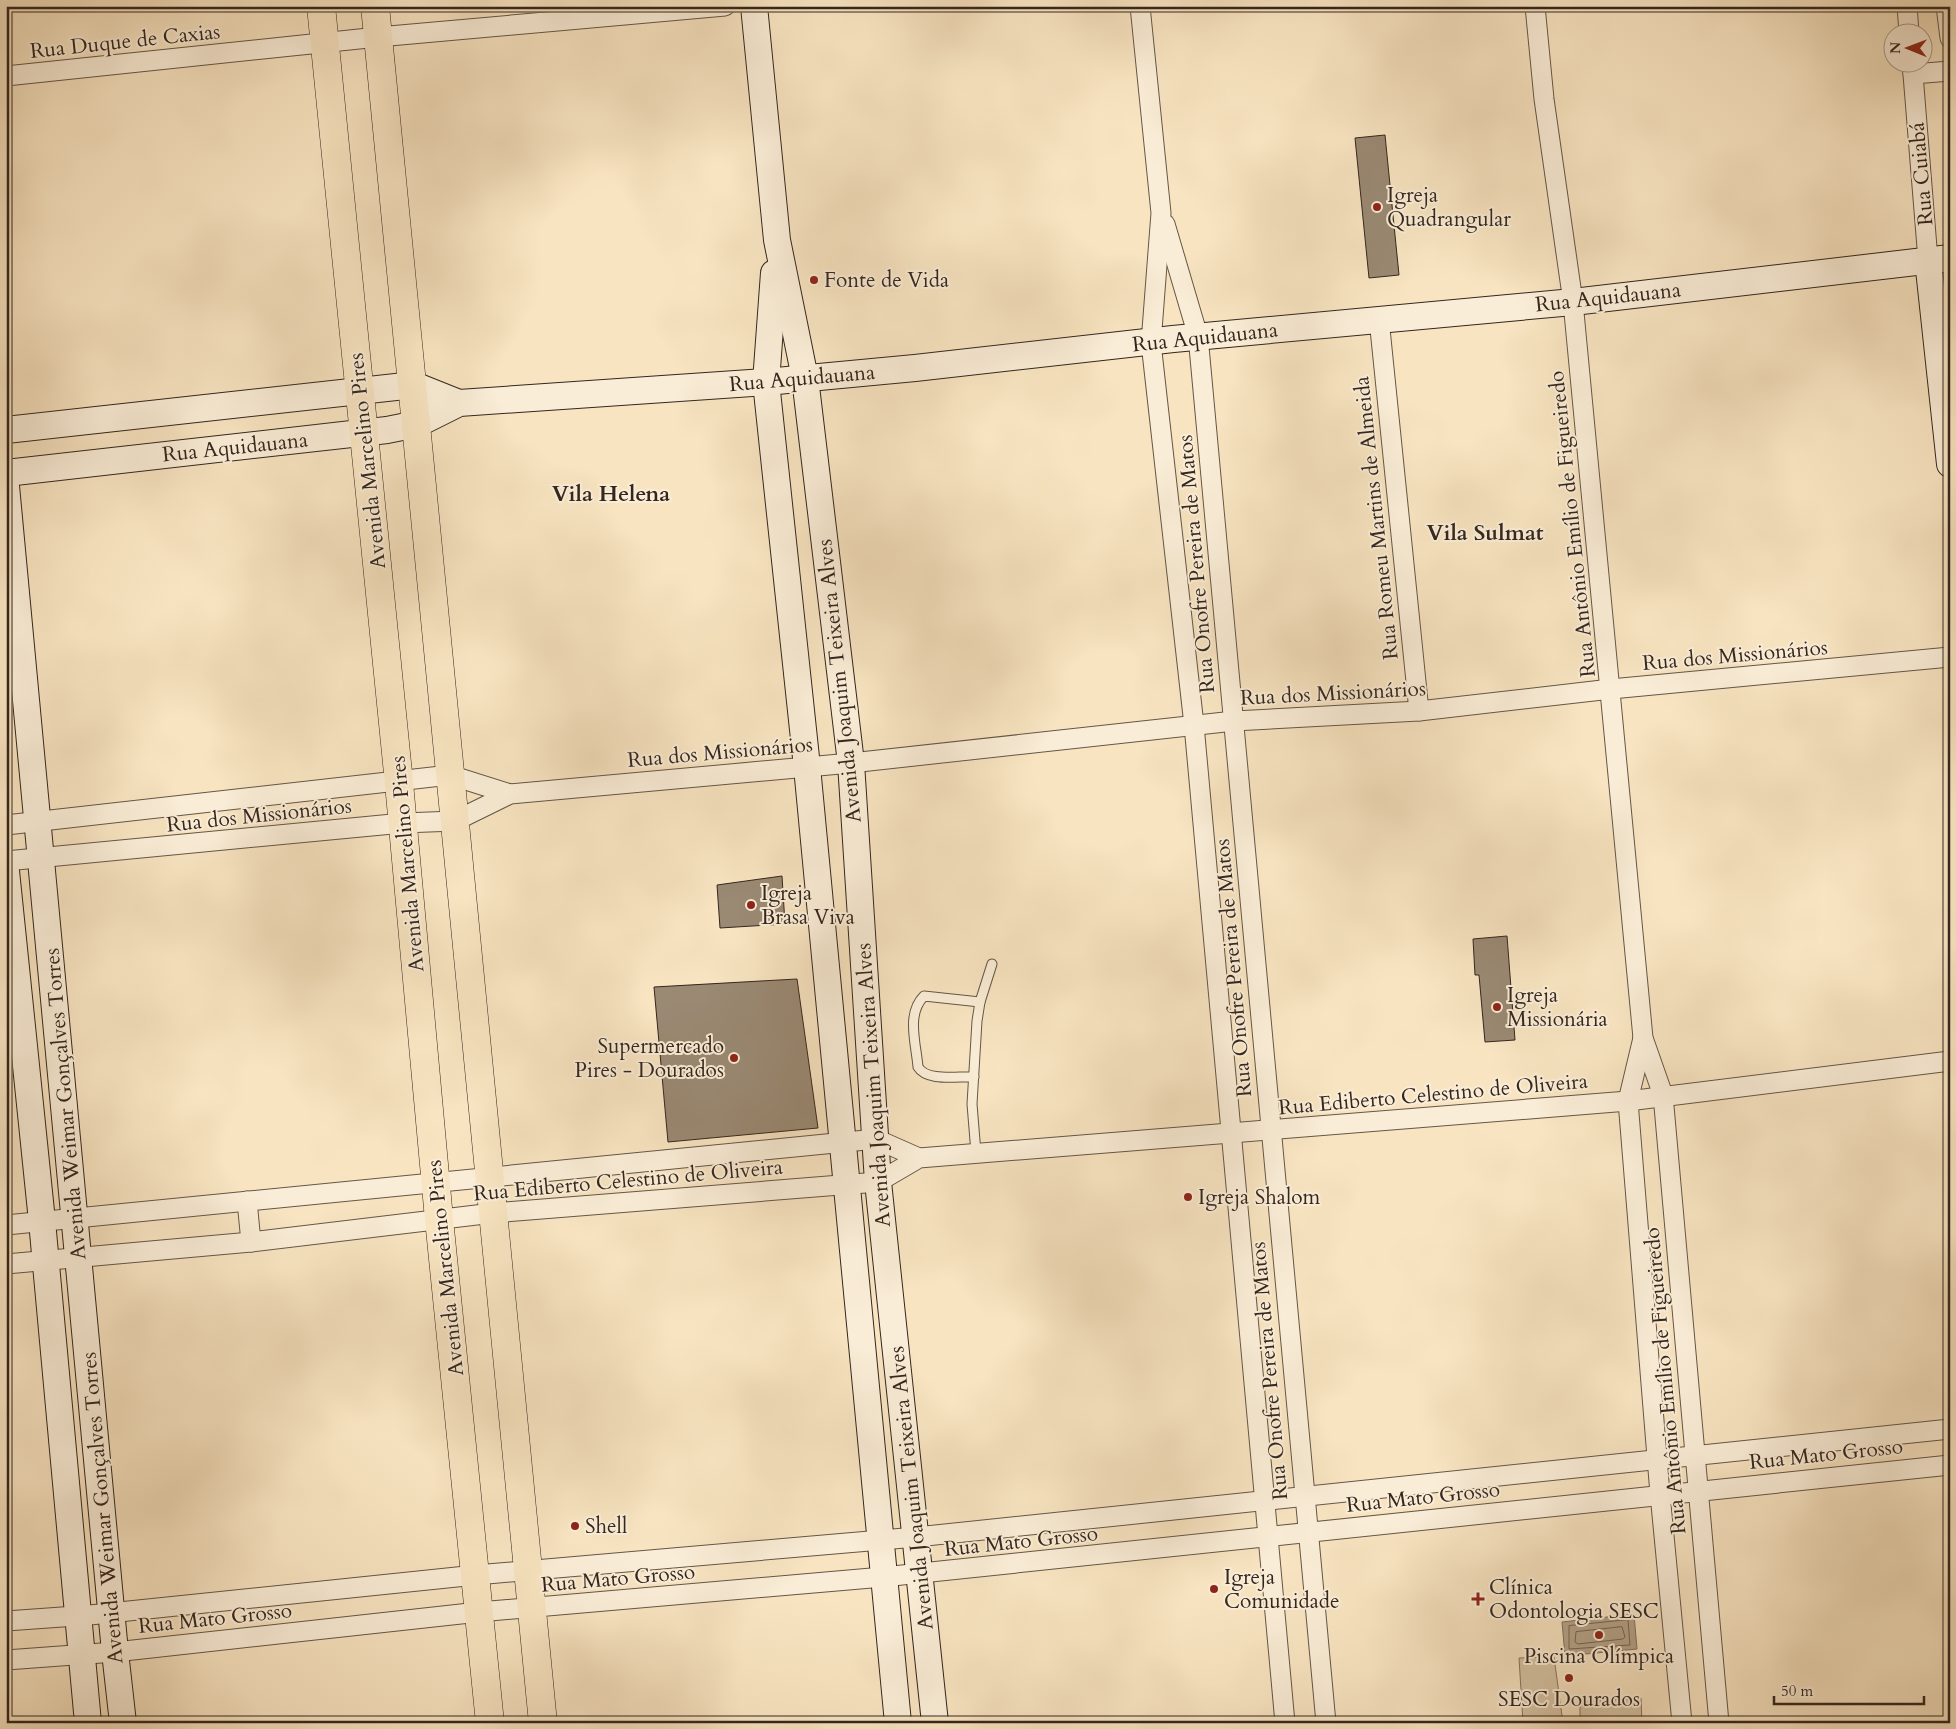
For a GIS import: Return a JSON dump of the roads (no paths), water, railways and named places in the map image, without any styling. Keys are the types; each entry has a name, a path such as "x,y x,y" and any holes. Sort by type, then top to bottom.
{"main road":[{"name":"Avenida Marcelino Pires","path":"321,6 399,782 439,1219 490,1723"},
{"path":"375,6 395,228 418,424 488,1176 543,1723"},
{"name":"Avenida Joaquim Teixeira Alves","path":"754,6 777,240 805,378 851,763 878,1182 935,1723"},
{"name":"Avenida Joaquim Teixeira Alves","path":"777,240 766,382 807,766 841,1142 898,1723"},
{"name":"Rua Aquidauana","path":"6,473 364,433 418,424 459,403 766,382 1151,343 1198,336 1573,302 1939,259"},
{"name":"Rua Cuiabá","path":"1939,259 1950,464"},
{"name":"Rua Aquidauana","path":"6,430 414,385 459,403"},
{"path":"181,411 184,453"},
{"name":"Avenida Weimar Gonçalves Torres","path":"6,486 76,1218 111,1613 123,1723"},
{"name":"Avenida Weimar Gonçalves Torres","path":"6,871 42,1221 76,1616 88,1723"}],"street":[{"name":"Rua Duque de Caxias","path":"6,76 378,37 725,6"},
{"name":"Rua Onofre Pereira de Matos","path":"1140,6 1161,213 1151,343 1194,725 1285,1723"},
{"name":"Rua Antônio Emílio de Figueiredo","path":"1535,6 1544,99 1573,302 1643,1038 1663,1096 1719,1723"},
{"path":"1907,6 1908,22"},
{"path":"1946,6 1950,38"},
{"path":"1934,70 1950,71"},
{"name":"Rua Cuiabá","path":"1914,72 1939,259"},
{"name":"Rua Onofre Pereira de Matos","path":"1161,213 1198,336 1303,1495 1326,1723"},
{"name":"Rua Romeu Martins de Almeida","path":"1378,319 1419,711"},
{"name":"Rua dos Missionários","path":"6,861 403,823 455,820 510,794 851,763 1234,721 1419,711 1611,689 1950,657"},
{"name":"Rua dos Missionários","path":"6,825 450,775 510,794"},
{"name":"Rua Antônio Emílio de Figueiredo","path":"1643,1038 1628,1101 1660,1494 1682,1723"},
{"name":"Rua Ediberto Celestino de Oliveira","path":"6,1264 251,1242 493,1213 878,1182 918,1158 1628,1101 1950,1061"},
{"path":"876,1138 918,1158"},
{"name":"Rua Ediberto Celestino de Oliveira","path":"6,1225 876,1138"},
{"path":"247,1201 251,1242"},
{"name":"Rua Mato Grosso","path":"6,1621 111,1613 476,1575 916,1536 1950,1429"},
{"name":"Rua Mato Grosso","path":"6,1660 115,1652 478,1612 920,1574 1267,1538 1307,1532 1697,1490 1950,1465"}],"lane":[{"path":"976,1153 972,1104 980,1002 992,964"},
{"path":"974,1077 930,1076 922,1073 918,1067 913,1016 917,1004 924,996 980,1002"}],"water":[{"name":"Piscina Olímpica","path":"1634,1614 1637,1649 1565,1656 1562,1622"}],"place":[{"name":"Igreja Quadrangular","path":"1377,207"},
{"name":"Fonte de Vida","path":"814,280"},
{"name":"Igreja Brasa Viva","path":"751,905"},
{"name":"Igreja Missionária","path":"1497,1007"},
{"name":"Supermercado Pires - Dourados","path":"734,1058"},
{"name":"Igreja Shalom","path":"1188,1197"},
{"name":"Shell","path":"575,1526"},
{"name":"Igreja Comunidade","path":"1214,1589"},
{"name":"Clínica Odontologia SESC","path":"1478,1599"},
{"name":"Piscina Olímpica","path":"1599,1635"},
{"name":"SESC Dourados","path":"1569,1678"}],"district":[{"name":"Vila Helena","path":"611,493"},
{"name":"Vila Sulmat","path":"1485,532"}]}
